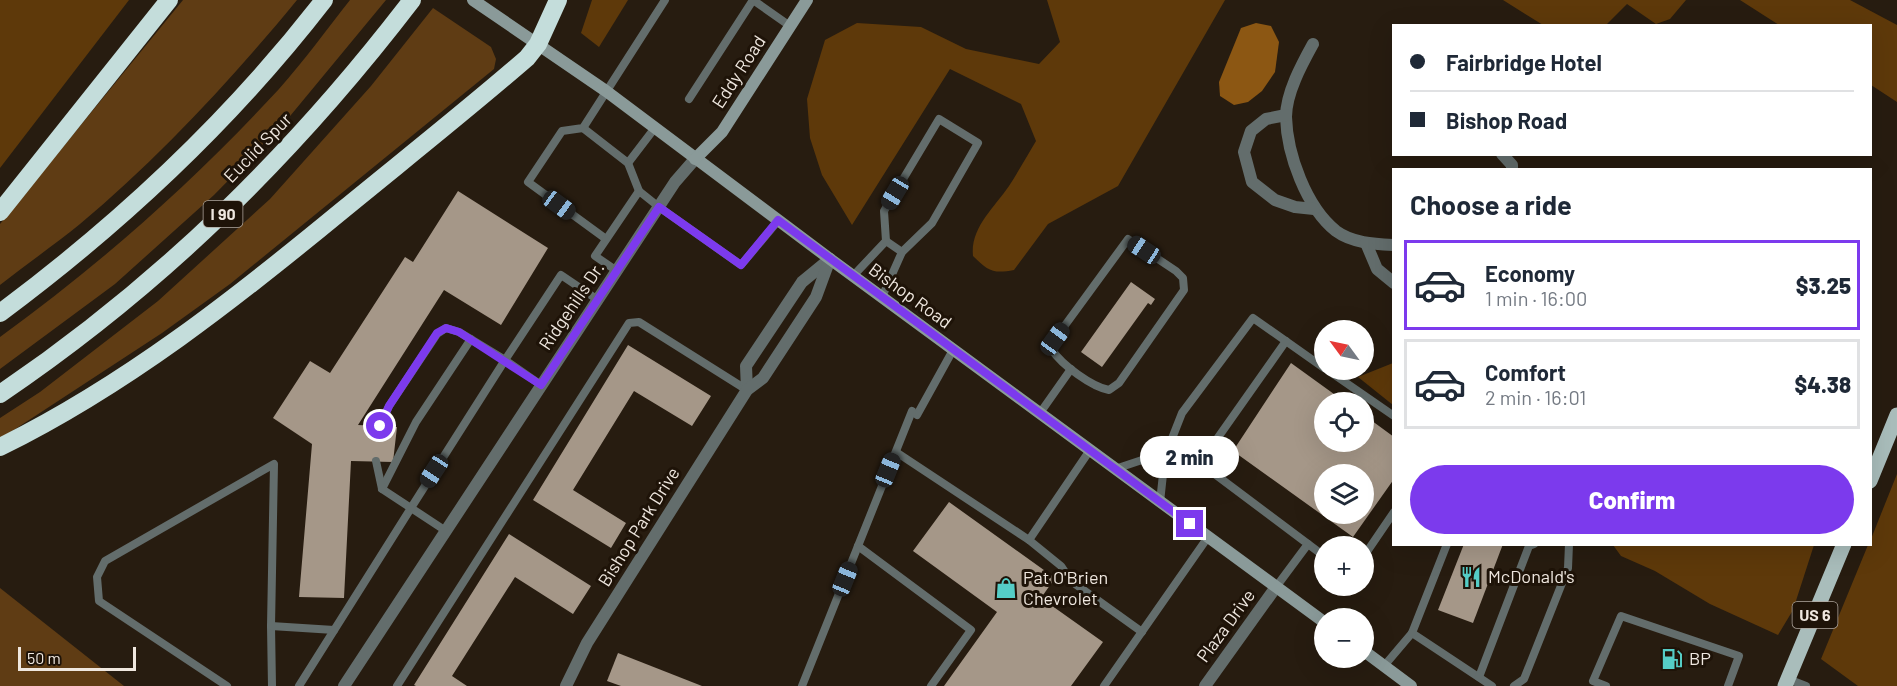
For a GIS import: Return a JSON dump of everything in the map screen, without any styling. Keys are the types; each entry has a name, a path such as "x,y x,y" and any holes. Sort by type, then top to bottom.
{"highway":[{"path":"0,212 169,0"},
{"path":"0,313 74,255 163,177 245,94 324,0"},
{"name":"Euclid Spur","path":"0,394 111,312 156,275 232,206 318,116 412,0"},
{"path":"0,447 95,394 212,315 527,58 538,44 558,0"}],"main road":[{"name":"Bishop Road","path":"473,0 606,91 654,129 1314,615"},
{"name":"Eddy Road","path":"695,159 722,132 807,0"},
{"path":"1872,476 1897,415"},
{"name":"US 6","path":"1786,683 1843,546"},
{"path":"1374,658 1411,686"}],"street":[{"path":"1313,44 1297,72 1286,115 1292,156 1314,209 1338,232 1366,243 1392,245"},
{"path":"1286,115 1266,119 1251,131 1244,152 1252,182 1275,200 1295,207 1314,209"},
{"path":"1504,156 1512,168"},
{"name":"Ridgehills Dr.","path":"344,686 675,182 695,159"},
{"path":"1366,243 1377,269 1392,281"},
{"name":"Bishop Park Drive","path":"747,390 746,366 802,282 830,259"},
{"name":"Bishop Park Drive","path":"566,686 587,643 747,390 763,378 816,297 830,259"},
{"name":"Plaza Drive","path":"1205,686 1276,587"}],"lane":[{"path":"583,128 665,0"},
{"path":"689,99 753,0 790,26"},
{"path":"853,276 886,241 884,211 939,119 978,142 933,224 902,252 882,297"},
{"path":"606,239 528,182 562,130 583,128 628,163 639,191 741,265 778,220"},
{"path":"628,163 654,129"},
{"path":"617,271 595,256 639,191"},
{"path":"1128,239 1183,278 1184,290 1119,383 1109,390 1099,388 1071,369 1057,358 1052,350 1055,339 1128,239"},
{"path":"886,241 902,252"},
{"path":"299,686 561,275 598,300"},
{"path":"1160,502 1164,465 1182,413 1253,318 1314,360"},
{"path":"397,686 629,323 639,322 747,390"},
{"path":"380,426 389,406 437,333 446,328 471,339 541,385"},
{"path":"382,489 416,422 471,339"},
{"path":"1286,341 1200,464 1314,548"},
{"path":"802,686 896,452 914,413 953,350"},
{"path":"1040,414 1071,369"},
{"path":"1342,380 1392,415"},
{"path":"1115,469 1145,459 1171,441"},
{"path":"1029,540 1090,450"},
{"path":"896,452 1029,540 1060,566 1071,581 1142,632"},
{"path":"376,461 382,489 446,531"},
{"path":"227,686 99,601 97,577 105,561 274,464 272,686"},
{"path":"1374,541 1392,515"},
{"path":"1104,686 1208,537"},
{"path":"1276,587 1308,544"},
{"path":"858,546 971,630 931,686"},
{"path":"1384,666 1412,633 1446,546"},
{"path":"1479,677 1529,546"},
{"path":"1514,686 1524,679 1564,579 1568,568 1569,546"},
{"path":"1606,686 1592,683 1621,616 1739,656 1728,686"},
{"path":"271,626 334,630"},
{"path":"1412,633 1492,686"},
{"path":"1786,683 1806,686"}],"shaded area":[{"path":"0,0 129,0 0,168"},
{"path":"183,0 297,0 221,88 138,173 80,224 0,285 0,224"},
{"path":"350,0 386,0 281,127 214,195 115,284 0,369 0,337 75,280 180,189 279,89"},
{"path":"592,0 628,0 599,47 581,33"},
{"path":"1047,0 1225,0 1118,186 1048,224 1014,270 1001,272 987,268 973,256 973,246 979,227 1009,186 1036,141 1021,104 950,69 852,225 822,175 810,138 807,99 825,40 857,23 921,27 966,49 1039,64 1060,42"},
{"path":"1503,0 1686,0 1670,19 1656,24 1627,4 1607,24 1541,24"},
{"path":"1740,0 1850,0 1897,25 1897,102 1872,86 1872,24 1777,24"},
{"path":"433,8 491,47 496,59 494,69 230,284 162,333 0,439 0,418 40,392 158,301 270,199 371,86"},
{"path":"1256,23 1271,26 1279,42 1275,72 1262,91 1248,102 1234,105 1220,96 1219,82 1241,28"},
{"path":"1392,363 1392,404 1362,380 1374,380 1374,371"},
{"path":"1897,474 1897,686 1858,686 1821,659 1868,546 1872,546 1872,536"},
{"path":"1614,546 1814,546 1793,610 1778,635 1710,604 1655,571 1621,556"},
{"path":"0,588 124,686 0,686"}],"building":[{"path":"458,191 548,248 501,325 444,290 358,425 397,427 393,462 351,461 344,598 299,597 312,444 273,418 310,361 330,373 405,257 413,262"},
{"path":"1131,282 1155,299 1151,305 1148,303 1102,367 1081,352"},
{"path":"628,345 711,396 692,426 634,391 573,490 626,523 611,548 533,500"},
{"path":"1291,363 1331,392 1314,392 1314,452 1374,452 1374,422 1392,436 1392,482 1374,507 1374,464 1314,464 1314,509 1233,451"},
{"name":"Pat O'Brien Chevrolet","path":"949,502 1055,578 1041,598 1103,642 1071,686 944,686 997,612 913,551"},
{"path":"1335,524 1362,524 1352,536"},
{"path":"509,534 591,586 573,614 515,577 452,676 467,686 414,685"},
{"name":"McDonald's","path":"1463,546 1502,546 1473,623 1438,610"},
{"path":"618,653 702,686 621,686 607,681"}],"place":[{"name":"McDonald's","path":"1471,577"},
{"name":"Pat O'Brien Chevrolet","path":"1006,588"},
{"name":"BP","path":"1672,659"}],"route":[{"path":"380,426 389,406 437,333 446,328 459,332 541,385 659,207 741,265 778,220 1190,524"}]}
